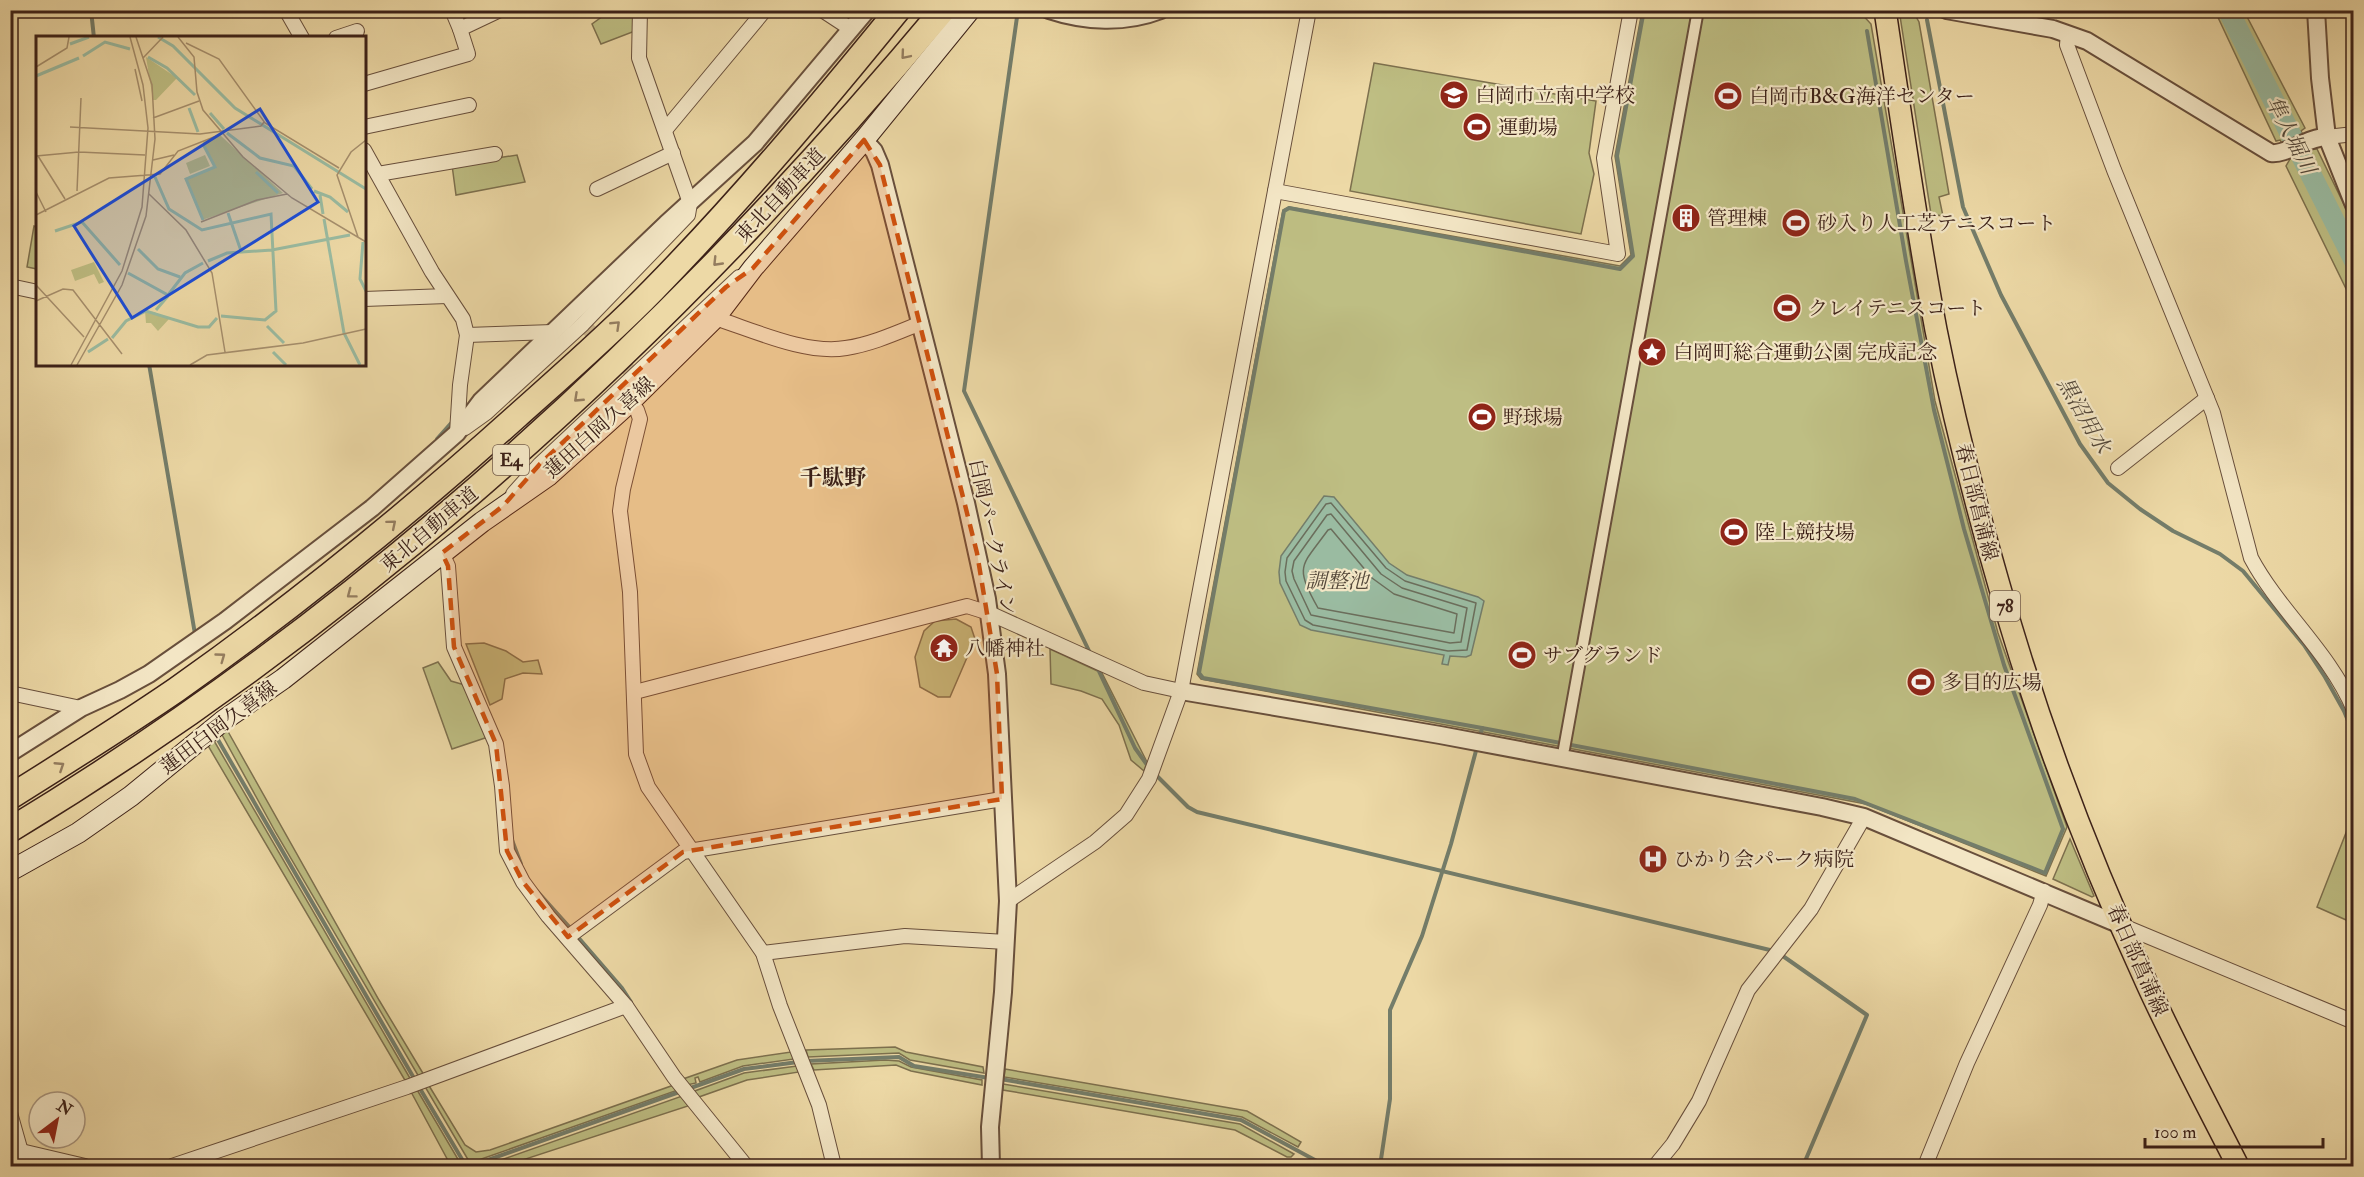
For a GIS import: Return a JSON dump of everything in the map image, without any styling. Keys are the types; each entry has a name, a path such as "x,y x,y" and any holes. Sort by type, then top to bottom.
{"highway":[{"name":"東北自動車道","path":"10,797 175,690 246,639 330,574 464,464 570,369 651,292 725,214 784,147 898,10"},
{"name":"東北自動車道","path":"10,830 116,764 280,647 358,589 522,450 663,317 751,227 817,156 943,10"}],"main road":[{"name":"蓮田白岡久喜線","path":"10,871 100,819 224,720 283,679 503,506 548,476 629,403 715,318 753,268 864,140 970,10"},
{"name":"春日部菖蒲線","path":"1885,10 1937,333 1999,586 2074,808 2122,926 2152,994 2238,1167"}],"street":[{"path":"286,10 301,36"},
{"path":"366,83 468,54 452,10"},
{"path":"460,29 500,10"},
{"path":"10,753 81,708 149,674 225,621 372,508 457,433 486,413 583,324 688,215 690,203 666,129 639,58 640,10"},
{"path":"666,129 765,10"},
{"path":"822,10 851,29"},
{"path":"457,433 481,401 755,142 867,10"},
{"path":"1049,10 1073,17 1112,20 1161,10"},
{"path":"1008,901 1095,842 1126,815 1149,779 1181,692 1309,10"},
{"path":"1275,191 1618,254 1604,158 1631,10"},
{"path":"1564,749 1698,10"},
{"path":"1946,10 2024,23 2068,34 2108,52 2271,153 2283,151 2310,138 2354,134"},
{"path":"2316,10 2320,78 2327,137 2354,205"},
{"path":"342,36 357,31"},
{"path":"2068,34 2067,45 2114,170 2207,398 2222,442 2251,558 2261,575 2325,658 2354,710"},
{"path":"366,127 470,105"},
{"name":"白岡パークライン","path":"864,140 874,151 880,165 966,502 989,613 997,674 1008,901 992,1092 991,1167"},
{"path":"366,153 447,296 463,319 467,335 457,433"},
{"path":"597,189 673,153"},
{"path":"378,174 495,154"},
{"path":"503,506 540,464 726,287 753,268"},
{"path":"10,286 36,292"},
{"path":"366,299 447,296"},
{"path":"715,318 786,341 818,348 844,349 872,342 921,323"},
{"path":"467,335 552,332"},
{"path":"2118,468 2207,398"},
{"path":"629,403 637,410 640,419 620,511 630,592 636,754 648,787 763,953 795,1047 819,1105 834,1167"},
{"path":"442,553 448,566 454,646 496,744 507,851 523,882 548,916 626,1006 677,1081 746,1167"},
{"path":"635,692 967,606 989,613 1144,683 1181,692 1645,772 1864,817 2354,1022"},
{"path":"10,693 81,708"},
{"path":"568,937 683,852 1002,799"},
{"path":"1655,1167 1699,1101 1748,990 1811,909 1864,817"},
{"path":"1925,1167 1967,1063 2040,905 2044,891"},
{"path":"763,953 905,936 1006,942"},
{"path":"172,1167 429,1078 626,1006"},
{"path":"10,1113 25,1167"},
{"path":"21,1151 85,1167"}],"highlighted area":[{"path":"864,140 880,165 977,553 997,674 1002,799 683,852 568,937 523,882 507,851 496,744 454,647 448,566 442,553 503,506 540,464 726,287 753,268"}],"shaded area":[{"path":"1858,10 1871,24 1935,401 1998,633 2067,827 2046,876 1866,804 1201,679 1197,674 1283,210 1289,207 1620,266 1631,255 1615,156 1642,11"},
{"path":"610,11 635,14 635,31 601,44 592,24"},
{"path":"2215,11 2222,11 2296,157 2353,279 2353,303 2286,166 2290,159 2280,140 2276,141"},
{"path":"2236,11 2244,11 2305,128 2301,131 2311,149 2317,149 2353,223 2353,246"},
{"path":"1915,15 1919,22 1949,194 1939,197 1943,216 1931,214 1900,16"},
{"name":"運動場","path":"1374,63 1596,101 1589,153 1594,174 1581,234 1350,191"},
{"path":"517,155 525,182 456,195 452,165"},
{"path":"34,226 36,227 36,269 27,267"},
{"path":"956,619 971,627 975,639 950,697 938,697 920,687 915,657 924,631 935,621"},
{"path":"484,643 506,651 523,662 538,660 542,674 523,673 505,679 502,699 490,705 466,644"},
{"path":"1050,649 1102,673 1147,762 1144,771 1131,760 1119,725 1102,699 1051,684"},
{"path":"438,662 451,681 465,685 488,737 452,749 423,668"},
{"path":"226,728 379,1000 424,1075 419,1077 276,833 221,733"},
{"path":"213,739 411,1080 406,1082 207,744"},
{"path":"2351,820 2354,821 2353,923 2317,907"},
{"path":"2070,839 2094,896 2092,897 2053,879"},
{"path":"895,1047 906,1052 983,1067 984,1073 910,1060 899,1053 808,1057 806,1050"},
{"path":"791,1052 794,1059 743,1066 700,1082 698,1077 695,1078 696,1083 687,1085 683,1079 737,1060"},
{"path":"899,1061 911,1067 982,1080 982,1085 911,1071 896,1065 814,1070 811,1064"},
{"path":"797,1066 799,1072 747,1080 696,1098 692,1092 744,1073"},
{"path":"1005,1069 1247,1111 1301,1142 1298,1147 1242,1117 1004,1077"},
{"path":"428,1084 465,1145 476,1152 490,1150 674,1085 678,1090 470,1163 424,1085"},
{"path":"1003,1084 1240,1124 1294,1154 1287,1157 1235,1130 1003,1090"},
{"path":"416,1088 462,1166 451,1166 410,1090"},
{"path":"682,1096 691,1105 504,1166 484,1166"}],"water":[{"name":"調整池","path":"1324,496 1334,497 1389,563 1407,575 1478,597 1484,601 1471,655 1450,656 1448,665 1442,664 1444,655 1311,630 1300,625 1280,583 1281,556"}],"waterway":[{"path":"91,10 94,36"},
{"path":"1018,10 964,391 1091,655"},
{"path":"1480,737 1482,728 1203,678 1199,673 1284,211 1289,208 1620,269 1633,256 1617,156 1644,10"},
{"name":"隼人堀川","path":"2228,10 2354,260"},
{"name":"黒沼用水","path":"1927,20 1963,207 2001,295 2080,444 2108,483 2140,509 2173,531 2220,554 2243,571 2304,645 2344,711 2354,735"},
{"path":"1482,728 1855,799 2045,873 2063,829 2004,665 1964,529 1934,410 1867,31"},
{"path":"149,366 195,634"},
{"path":"437,439 453,421"},
{"path":"1097,667 1135,748 1150,769"},
{"path":"217,738 415,1080"},
{"path":"1380,1166 1390,1099 1390,1010 1422,936 1451,844 1477,747"},
{"path":"1155,774 1188,807 1197,812 1774,951"},
{"path":"512,840 521,864"},
{"path":"537,891 572,930"},
{"path":"577,936 622,988 631,1002"},
{"path":"1780,954 1867,1015 1803,1166"},
{"path":"806,1061 899,1057 914,1066 989,1078"},
{"path":"471,1166 744,1069 798,1062"},
{"path":"1000,1079 1241,1120 1326,1166"},
{"path":"419,1087 466,1166"}],"tunnel":[{"path":"583,324 635,376"}],"place":[{"name":"白岡市立南中学校","path":"1454,95"},
{"name":"白岡市B&G海洋センター","path":"1728,96"},
{"name":"運動場","path":"1477,127"},
{"name":"管理棟","path":"1686,218"},
{"name":"砂入り人工芝テニスコート","path":"1796,223"},
{"name":"クレイテニスコート","path":"1787,308"},
{"name":"白岡町総合運動公園 完成記念","path":"1652,352"},
{"name":"野球場","path":"1482,417"},
{"name":"陸上競技場","path":"1734,532"},
{"name":"八幡神社","path":"944,648"},
{"name":"サブグランド","path":"1522,655"},
{"name":"多目的広場","path":"1921,682"},
{"name":"ひかり会パーク病院","path":"1653,859"}],"district":[{"name":"千駄野","path":"833,477"}]}
